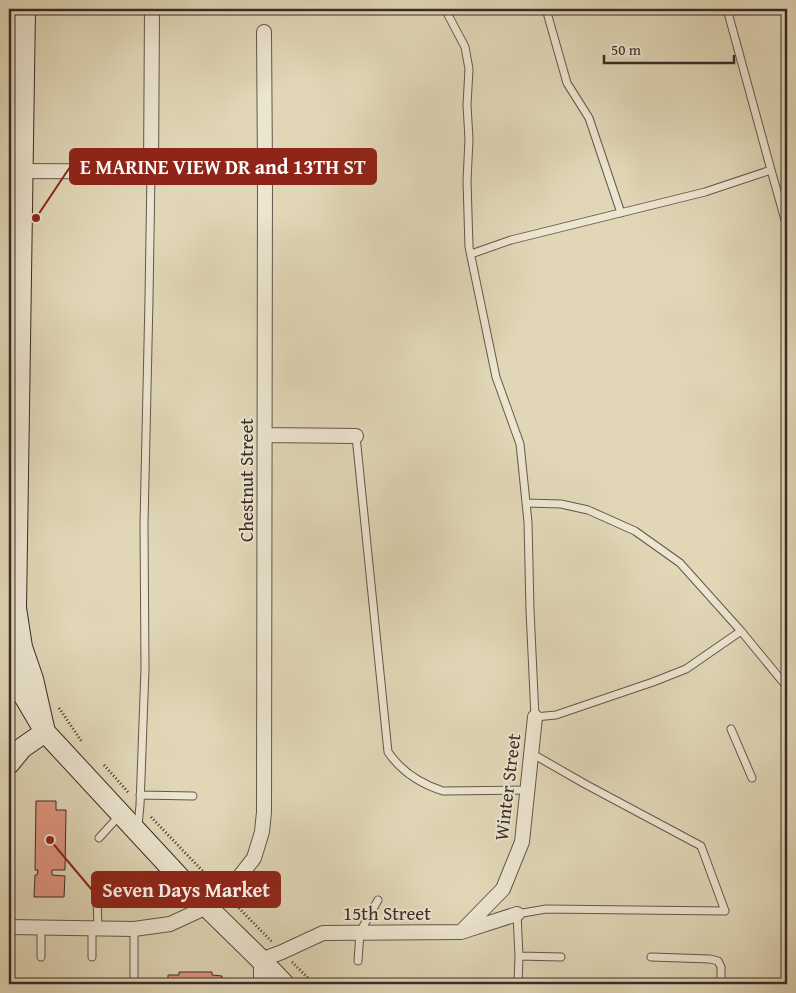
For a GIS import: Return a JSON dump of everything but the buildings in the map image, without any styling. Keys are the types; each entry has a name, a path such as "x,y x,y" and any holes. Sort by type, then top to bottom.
{"main road":[{"path":"26,9 16,171 13,546 16,608 22,647 33,679 45,732"},
{"path":"9,657 18,686 45,732 206,907 284,984"},
{"path":"9,764 22,748 45,732"}],"street":[{"path":"151,172 152,9"},
{"name":"Chestnut Street","path":"206,907 237,880 254,858 262,832 264,812 264,32"},
{"path":"16,171 265,172"},
{"path":"265,435 356,436"},
{"name":"Winter Street","path":"461,932 503,889 522,842 535,717"},
{"path":"9,927 134,929 170,924 206,907"},
{"name":"15th Street","path":"261,960 323,932 461,932 517,914"},
{"path":"261,960 261,984"}],"lane":[{"path":"445,9 465,47 469,69 467,105 469,139 467,181 469,247 496,377 520,444 528,522 535,717 556,715 686,669 741,631"},
{"path":"546,9 567,83 589,118 620,213"},
{"path":"727,9 787,227"},
{"path":"471,254 511,240 705,192 771,170"},
{"path":"138,832 145,669 144,532 151,172"},
{"path":"356,436 388,752 400,767 418,780 429,787 443,791 527,790"},
{"path":"526,503 561,504 588,510 635,531 680,564 741,631 787,687"},
{"path":"731,729 752,778"},
{"path":"518,984 517,914 546,909 725,911 701,846 531,753"},
{"path":"140,795 193,796"},
{"path":"99,838 121,814"},
{"path":"92,957 97,899"},
{"path":"358,961 360,932 378,900"},
{"path":"41,928 41,956"},
{"path":"134,929 134,984"},
{"path":"519,956 561,956"},
{"path":"651,957 710,958 718,960 721,967 721,984"}],"path":[{"path":"55,700 64,717 86,747"},
{"path":"100,761 223,892 314,984"}],"place":[{"name":"E MARINE VIEW DR and 13TH ST","path":"36,218"},
{"name":"Seven Days Market","path":"50,840"}]}
